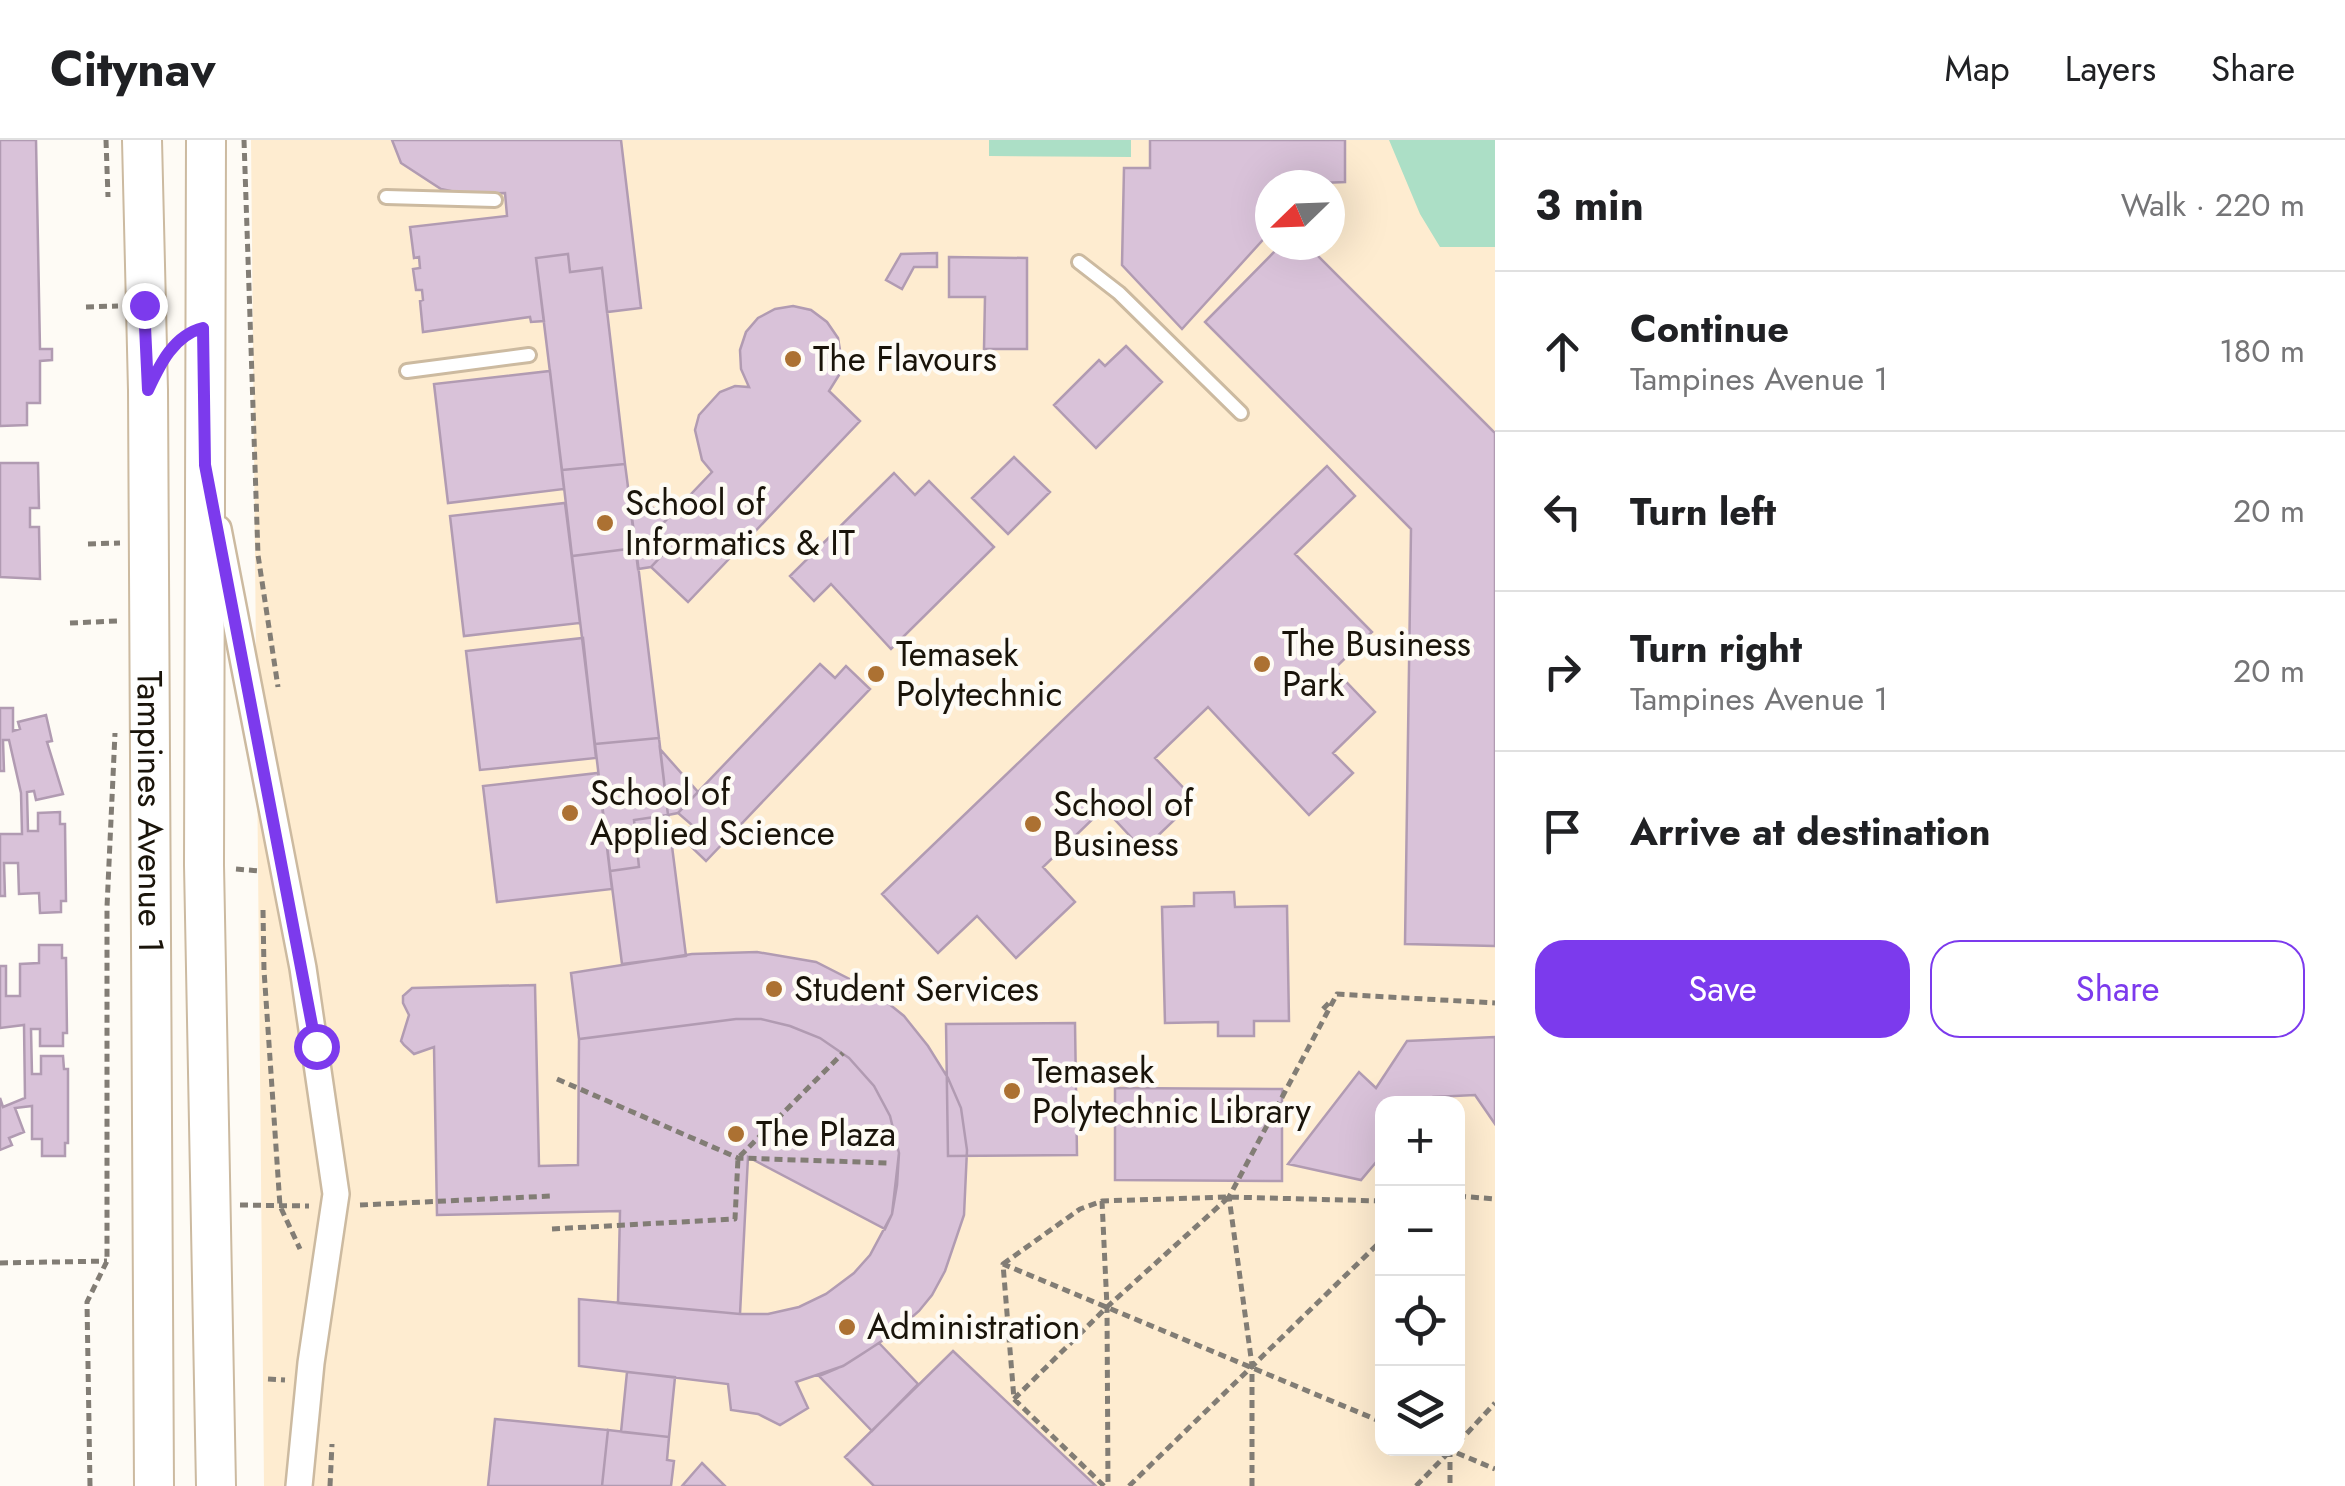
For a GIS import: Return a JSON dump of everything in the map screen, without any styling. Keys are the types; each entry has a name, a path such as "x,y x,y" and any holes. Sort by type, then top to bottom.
{"main road":[{"name":"Tampines Avenue 1","path":"142,140 148,390 154,1486"},
{"name":"Tampines Avenue 1","path":"206,140 204,865 216,1486"},
{"path":"148,390 158,367 181,336 203,328"}],"street":[{"name":"Tampines Avenue 1","path":"205,465 303,968 336,1194 299,1486"}],"lane":[{"path":"386,197 495,200"},
{"path":"1079,262 1119,294 1242,413"},
{"path":"407,370 529,355"}],"path":[{"path":"106,140 109,214"},
{"path":"113,306 114,323"},
{"path":"86,307 102,307"},
{"path":"88,544 107,543"},
{"path":"119,543 119,553"},
{"path":"118,604 118,637"},
{"path":"70,623 117,621"},
{"path":"90,1486 88,1302 106,1261 109,858 115,728"},
{"path":"109,858 151,861"},
{"path":"204,865 262,872"},
{"path":"263,891 264,970 280,1206 299,1243 300,1260"},
{"path":"1323,1009 1338,994 1495,1003"},
{"path":"1014,1399 1107,1307 1230,1197 1338,994"},
{"path":"552,1229 735,1219 738,1158 843,1053"},
{"path":"557,1080 738,1158 889,1163"},
{"path":"210,1206 334,1206 552,1196"},
{"path":"1230,1197 1252,1365 1252,1486"},
{"path":"1003,1264 1080,1209 1102,1201 1230,1197 1375,1201"},
{"path":"1465,1197 1495,1199"},
{"path":"1102,1201 1107,1307 1106,1486"},
{"path":"1129,1486 1375,1247"},
{"path":"0,1264 106,1261"},
{"path":"1003,1264 1375,1419"},
{"path":"1003,1264 1014,1399 1106,1486"},
{"path":"268,1380 294,1380"},
{"path":"1465,1434 1495,1403"},
{"path":"1465,1455 1495,1469"},
{"path":"1416,1486 1444,1456"},
{"path":"1450,1486 1451,1456"}],"shaded area":[{"name":"Temasek Polytechnic","path":"251,140 1495,140 1495,1486 264,1486"}],"green space":[{"path":"989,140 1131,140 1131,157 989,156"},
{"path":"1389,140 1495,140 1495,247 1440,247 1420,214"}],"building":[{"path":"0,140 36,140 40,349 52,349 52,360 40,361 40,403 27,403 27,425 0,426"},
{"path":"392,140 621,140 641,308 607,312 602,268 570,272 568,254 536,258 544,321 531,322 530,317 423,332 422,290 416,290 413,269 420,268 419,257 414,258 410,227 507,216 505,193 465,194 441,189 401,163"},
{"path":"1150,140 1345,140 1345,170 1255,170 1255,249 1182,329 1122,265 1124,168 1150,168"},
{"path":"937,253 937,267 914,267 902,289 886,280 901,254"},
{"path":"568,254 570,272 602,268 625,464 562,470 536,258"},
{"path":"949,257 1027,258 1027,349 984,349 985,297 949,297"},
{"path":"1266,260 1322,260 1495,433 1495,946 1405,944 1411,529 1205,322"},
{"path":"793,306 811,310 827,322 838,338 839,375 829,391 860,421 688,602 651,567 668,549 653,534 712,472 702,460 695,430 699,415 720,392 735,386 749,387 741,369 740,350 746,332 758,318"},
{"path":"1126,346 1162,382 1096,448 1054,405 1099,360 1105,366"},
{"path":"550,371 564,489 448,503 434,384"},
{"path":"1014,457 1050,492 1008,534 972,498"},
{"path":"0,463 38,463 39,508 30,508 30,527 39,527 40,579 0,577"},
{"path":"625,464 636,548 572,556 562,470"},
{"path":"1327,466 1355,496 1295,554 1372,632 1334,669 1375,712 1333,753 1353,773 1309,815 1208,707 1155,758 1195,800 1143,850 1104,808 1043,867 1075,902 1016,958 977,916 938,953 882,894"},
{"path":"894,473 915,495 929,481 994,547 891,649 831,584 814,601 790,576"},
{"path":"628,488 667,519 653,534 668,549 651,567 638,569"},
{"path":"565,503 580,623 464,636 450,516"},
{"path":"636,548 659,738 595,744 572,556"},
{"path":"583,638 596,758 480,770 466,651"},
{"path":"820,664 835,678 846,666 870,689 706,861 681,837 692,825 678,813"},
{"path":"0,708 13,708 13,731 20,729 18,722 46,715 52,741 47,742 63,794 36,800 34,791 27,792 28,831 38,831 38,813 60,812 60,824 65,824 66,901 61,901 61,912 40,913 39,893 19,894 18,863 4,863 5,896 0,896 0,834 22,834 21,793 9,740 3,740 4,771 0,771"},
{"path":"659,738 668,815 634,820 639,867 610,871 595,744"},
{"path":"660,749 698,792 678,813 668,815"},
{"path":"598,773 612,889 497,902 483,786"},
{"path":"668,815 686,956 622,964 610,871 639,867 634,820"},
{"path":"1234,892 1235,907 1287,906 1289,1021 1254,1021 1254,1036 1218,1036 1218,1022 1165,1023 1162,907 1194,906 1194,893"},
{"path":"39,945 62,945 62,958 66,958 67,1033 63,1033 63,1046 40,1046 40,1029 31,1029 32,1074 41,1074 41,1056 63,1056 64,1069 68,1069 65,1156 42,1156 42,1139 32,1139 32,1106 15,1108 24,1132 9,1138 12,1145 0,1150 0,1098 3,1107 25,1098 24,1025 0,1028 0,966 6,966 6,996 20,996 20,964 39,963"},
{"path":"757,952 816,962 873,991 904,1016 948,1078 961,1108 967,1150 964,1215 945,1271 932,1295 894,1333 859,1356 843,1366 796,1382 808,1408 780,1425 758,1414 731,1410 728,1384 579,1366 579,1299 740,1314 768,1314 799,1307 826,1294 854,1273 870,1255 892,1214 899,1153 890,1116 874,1086 849,1058 820,1038 761,1019 736,1019 579,1039 571,973 692,954"},
{"name":"The Plaza","path":"535,985 539,1166 578,1165 579,1039 761,1019 820,1038 849,1058 874,1086 890,1116 899,1153 892,1214 885,1229 748,1157 740,1314 618,1303 620,1211 437,1215 434,1047 414,1054 401,1041 409,1015 403,996 412,988"},
{"path":"1075,1023 1077,1155 948,1156 946,1024"},
{"path":"1495,1037 1495,1124 1475,1095 1375,1096 1375,1163 1361,1180 1288,1164 1359,1072 1376,1088 1407,1041"},
{"path":"1115,1088 1282,1089 1282,1181 1115,1180"},
{"path":"879,1343 918,1384 872,1431 819,1376"},
{"path":"953,1351 1096,1486 874,1486 845,1457"},
{"path":"627,1372 675,1377 669,1437 621,1432"},
{"path":"495,1419 608,1430 602,1486 488,1486"},
{"path":"608,1430 669,1437 667,1460 674,1461 671,1486 602,1486"},
{"path":"702,1463 725,1486 682,1486"}],"place":[{"name":"The Flavours","path":"793,359"},
{"name":"School of Informatics & IT","path":"605,523"},
{"name":"The Business Park","path":"1262,664"},
{"name":"Temasek Polytechnic","path":"876,674"},
{"name":"School of Applied Science","path":"570,813"},
{"name":"School of Business","path":"1033,824"},
{"name":"Student Services","path":"774,989"},
{"name":"Temasek Polytechnic Library","path":"1012,1091"},
{"name":"The Plaza","path":"736,1134"},
{"name":"Administration","path":"847,1327"}],"route":[{"path":"144,305 148,390 158,367 181,336 203,328 205,465 316,1046"}]}
